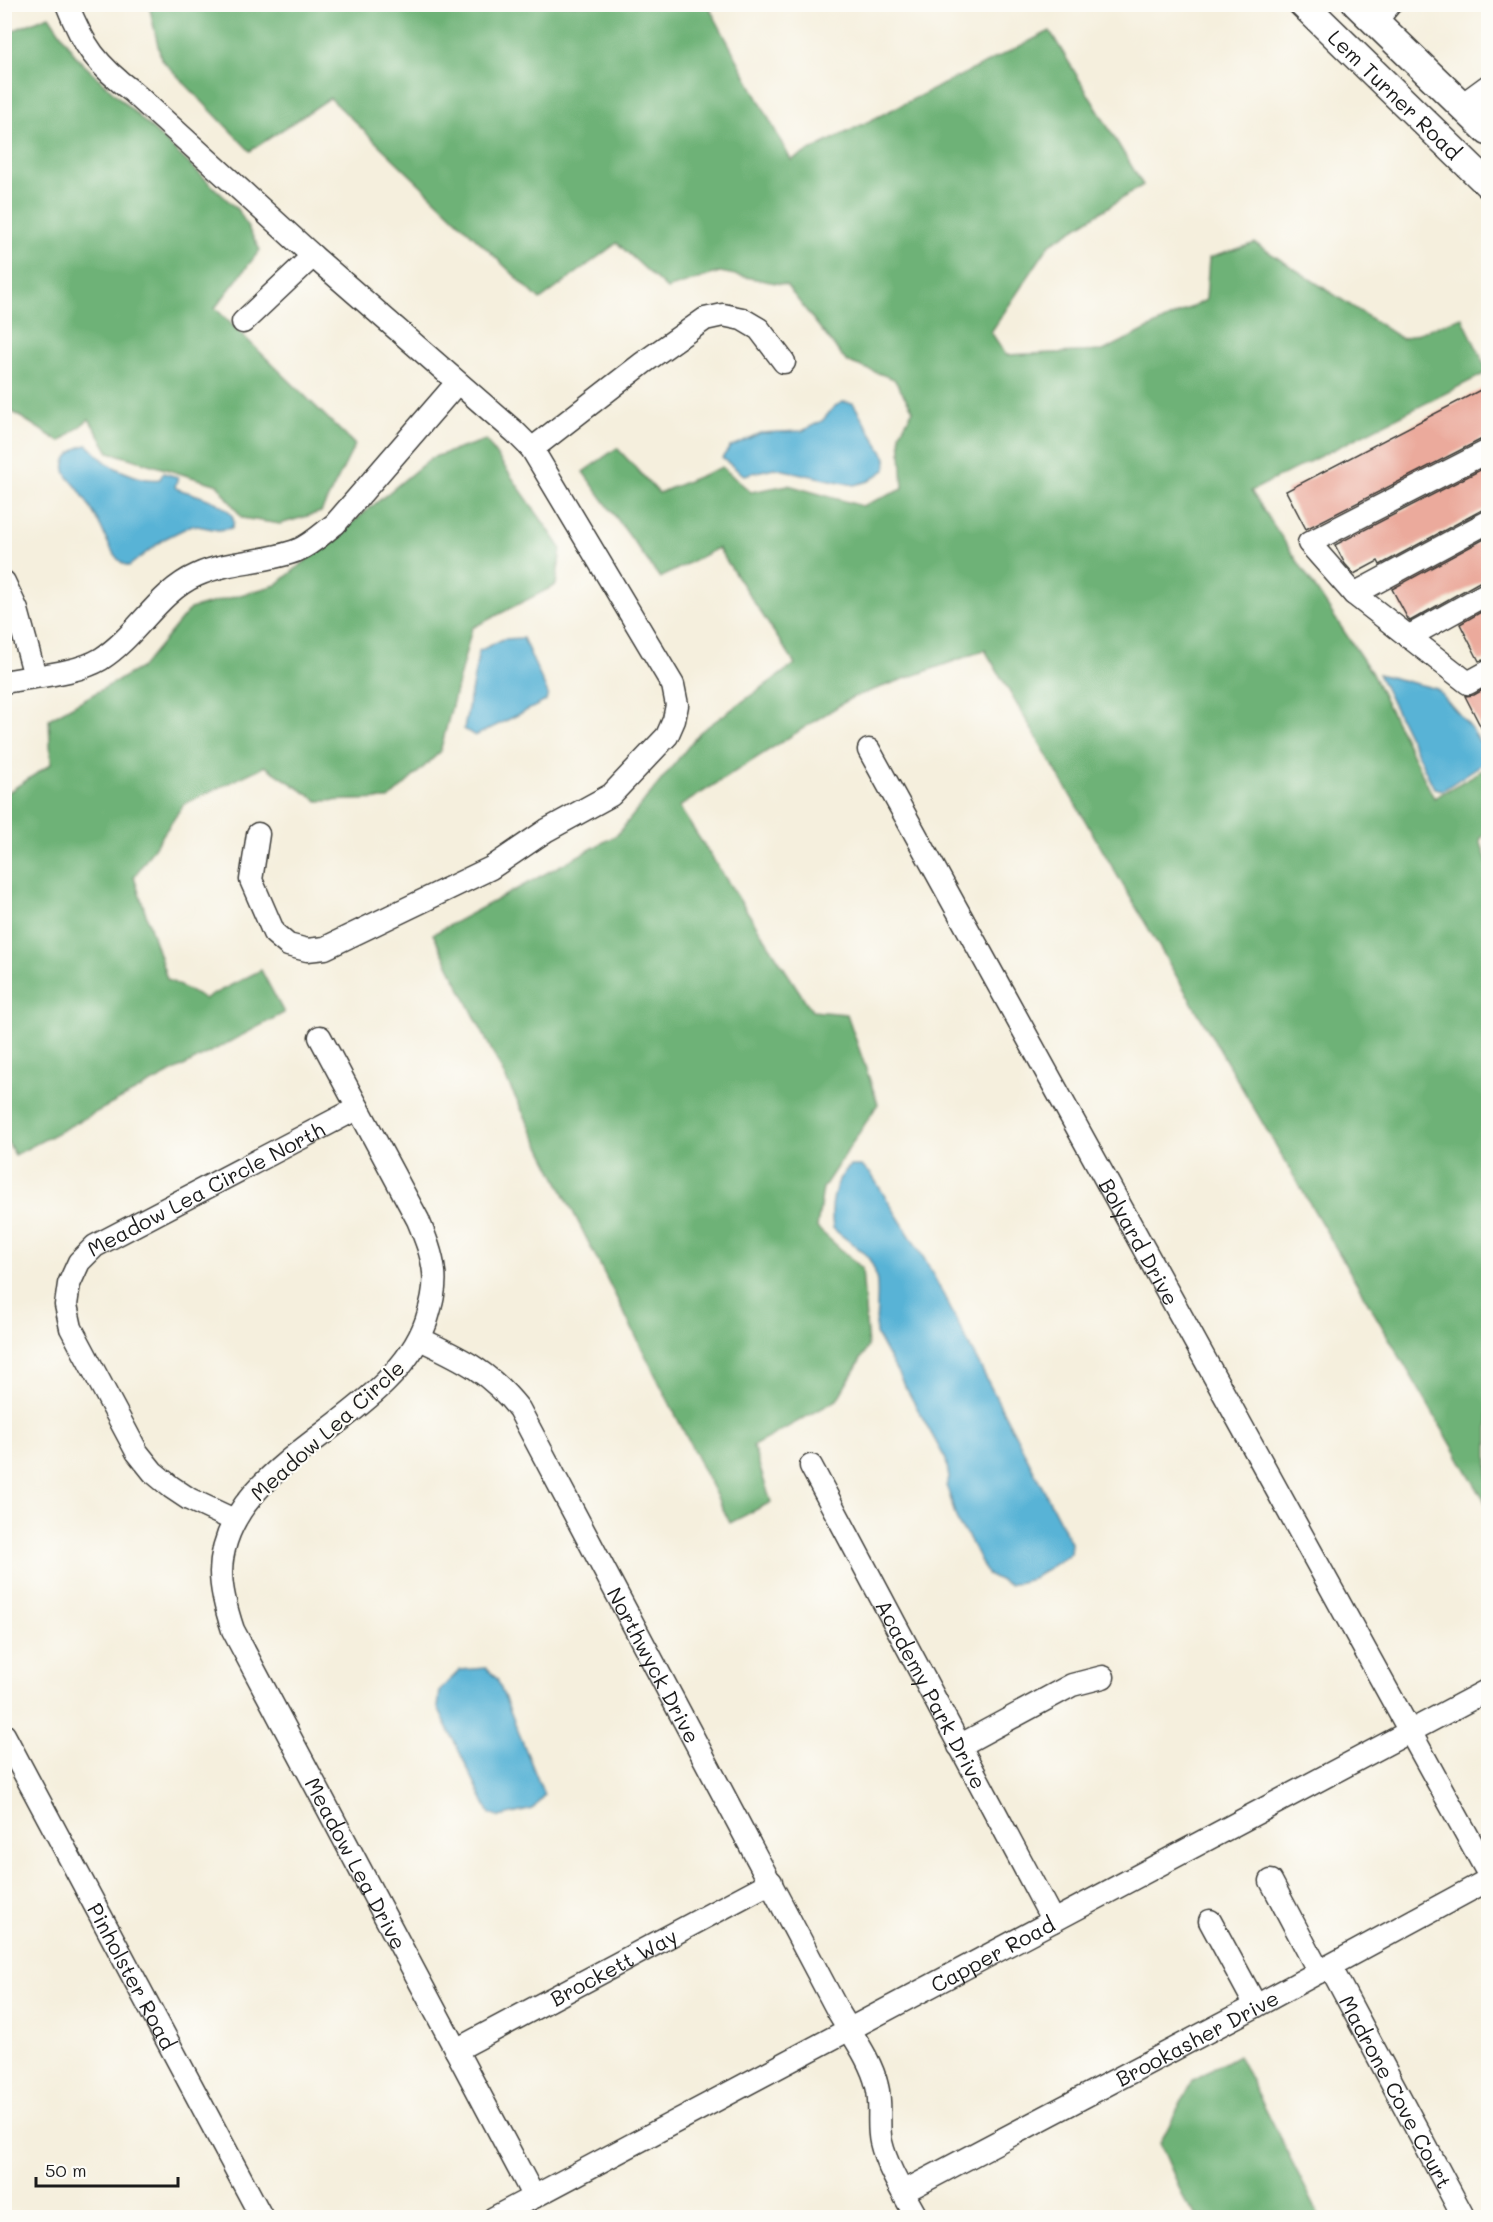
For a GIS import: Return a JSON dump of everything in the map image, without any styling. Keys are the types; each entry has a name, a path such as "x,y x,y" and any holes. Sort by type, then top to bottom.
{"main road":[{"name":"Lem Turner Road","path":"1303,4 1488,184"},
{"name":"Lem Turner Road","path":"1374,10 1488,130"}],"street":[{"path":"67,4 92,55 112,76 218,167 313,256 532,450 674,685 677,705 667,736 612,795 547,830 491,868 325,948 307,950 288,945 273,933 251,880 258,834"},
{"path":"1462,105 1488,86"},
{"path":"243,322 313,256"},
{"path":"532,450 643,363 705,319 723,315 742,319 759,329 784,362"},
{"path":"4,682 86,667 117,647 172,591 194,576 221,565 282,555 300,549 318,538 335,524 457,383"},
{"path":"1488,451 1309,543 1354,594 1468,682 1488,672"},
{"path":"1354,594 1488,522"},
{"path":"4,582 17,610 35,676"},
{"path":"1408,637 1488,593"},
{"name":"Bolyard Drive","path":"869,750 1488,1873"},
{"path":"320,1037 358,1108"},
{"name":"Meadow Lea Circle North","path":"234,1520 171,1488 153,1472 137,1452 71,1328 66,1305 69,1284 79,1262 95,1246 358,1108"},
{"name":"Meadow Lea Circle","path":"234,1520 248,1500 267,1480 389,1381 407,1360 420,1339 432,1305 434,1274 429,1247 418,1220 358,1108"},
{"name":"Northwyck Drive","path":"420,1339 482,1371 502,1388 519,1409 867,2061 877,2085 881,2111 880,2140 888,2162 917,2217"},
{"name":"Academy Park Drive","path":"811,1466 1053,1921"},
{"name":"Meadow Lea Drive","path":"234,1520 226,1541 221,1572 224,1600 233,1630 534,2198"},
{"path":"959,1746 1072,1685 1102,1677"},
{"name":"Capper Road","path":"494,2217 534,2198 1488,1690"},
{"name":"Pinholster Road","path":"4,1734 262,2217"},
{"name":"Brookasher Drive","path":"903,2192 1256,2006 1488,1880"},
{"name":"Madrone Cove Court","path":"1271,1881 1324,1969 1464,2217"},
{"name":"Brockett Way","path":"456,2050 771,1882"},
{"path":"1210,1921 1256,2006"}],"green space":[{"path":"149,5 708,5 791,160 1050,31 1143,185 1050,244 991,332 1006,355 1103,351 1206,300 1209,258 1255,243 1402,339 1462,317 1488,372 1251,491 1371,672 1434,798 1488,767 1488,830 1480,840 1488,864 1488,1507 985,650 851,698 679,807 812,1011 847,1014 878,1104 823,1188 817,1228 862,1268 868,1347 837,1400 753,1446 771,1502 730,1523 433,934 617,835 700,732 795,664 718,548 660,578 583,472 617,448 659,493 722,467 751,492 788,485 862,506 903,489 900,433 913,410 894,379 846,361 786,285 720,272 667,289 617,243 540,300 330,98 250,151 161,59"},
{"path":"49,16 77,58 239,211 260,250 215,308 355,445 321,512 280,524 242,518 218,485 109,452 89,419 60,442 5,407 4,34"},
{"path":"486,440 561,548 556,585 472,628 440,752 389,799 318,801 265,766 184,804 134,877 167,979 204,999 261,970 284,1013 15,1155 4,1136 4,795 51,764 49,719 142,667 190,609 276,585 431,458"},
{"path":"1238,2055 1320,2217 1198,2217 1186,2203 1160,2143 1193,2080"}],"water":[{"path":"843,402 853,403 886,458 886,469 869,481 854,485 774,468 744,475 722,458 730,447 760,433 802,431 822,421 835,406"},
{"path":"88,445 110,465 134,476 154,480 160,479 163,473 178,477 175,487 178,489 224,507 233,520 232,528 218,530 192,525 164,539 129,566 123,564 108,543 89,505 66,472 65,465 68,457 75,450"},
{"path":"523,638 548,694 546,701 475,736 464,729 479,651 503,639"},
{"path":"1378,674 1437,689 1471,728 1488,755 1482,764 1443,790 1434,788"},
{"path":"850,1166 861,1166 871,1174 927,1263 1071,1543 1070,1554 1032,1579 1009,1585 987,1574 968,1536 959,1525 946,1486 949,1478 946,1460 876,1334 877,1285 873,1266 861,1250 833,1228 832,1212 836,1187"},
{"path":"486,1668 497,1679 544,1795 533,1809 499,1817 490,1814 438,1708 440,1690 460,1670"}],"building":[{"path":"1488,386 1488,438 1306,529 1286,491"},
{"path":"1488,466 1488,509 1482,510 1380,565 1378,561 1354,574 1345,564 1335,545"},
{"path":"1488,537 1488,580 1481,581 1410,621 1392,589"},
{"path":"1488,608 1488,659 1479,661 1460,624"},
{"path":"1488,687 1488,741 1465,696 1474,695"}]}
